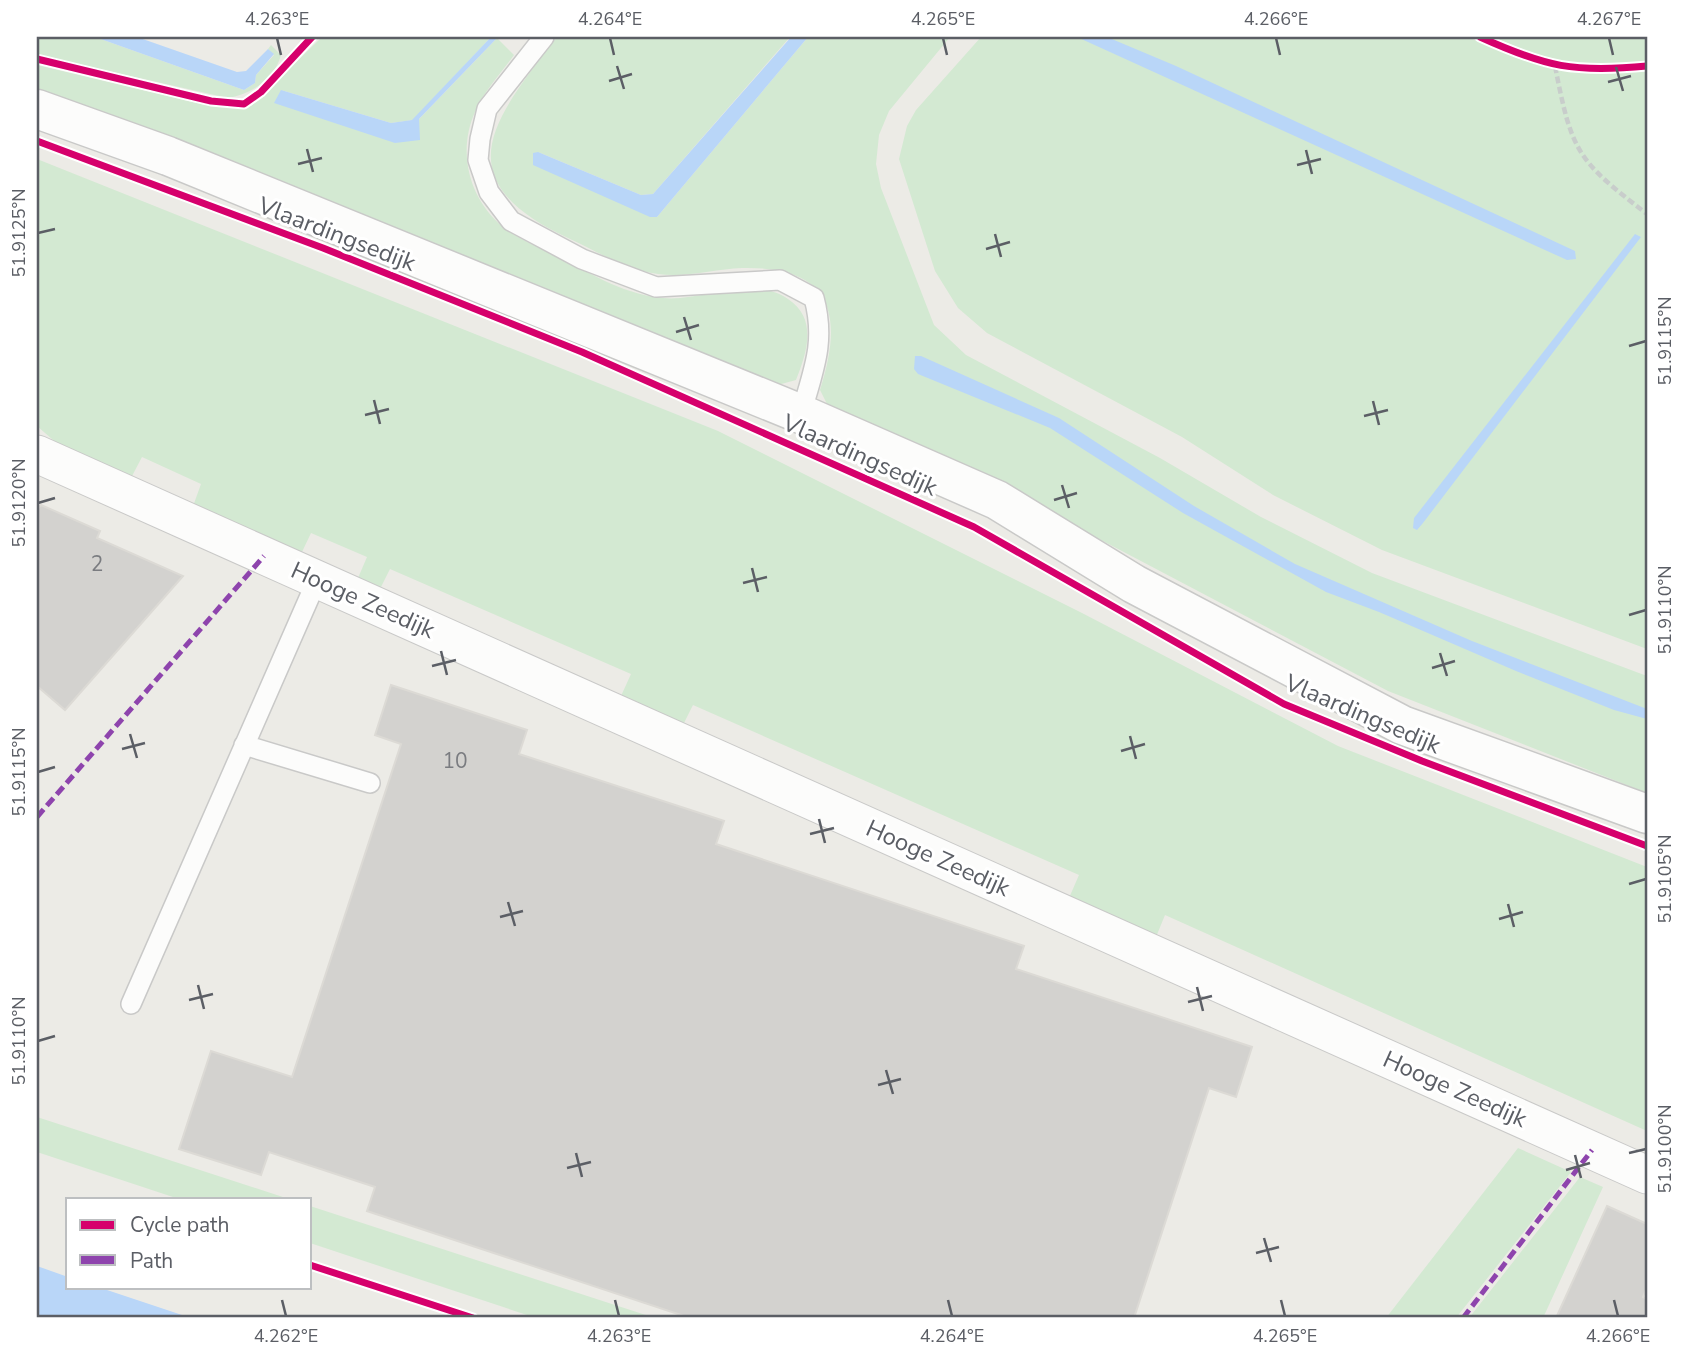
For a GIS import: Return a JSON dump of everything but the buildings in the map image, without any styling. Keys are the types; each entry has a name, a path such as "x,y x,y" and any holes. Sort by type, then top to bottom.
{"street":[{"name":"Vlaardingsedijk","path":"37,109 168,156 801,414 997,500 1134,584 1402,725 1647,814"},
{"name":"Hooge Zeedijk","path":"37,454 1647,1175"}],"lane":[{"path":"544,37 487,109 478,160 489,192 511,221 582,259 656,288 780,280 814,298 821,324 819,349 801,414"},
{"path":"131,1004 317,580"},
{"path":"244,744 370,783"}],"path":[{"path":"1545,64 1568,68"},
{"path":"1555,66 1567,126 1578,153 1601,179 1647,214"}],"green space":[{"path":"37,37 95,37 244,90 255,83 256,75 274,55 268,49 271,45 281,55 273,71 260,84 245,93 228,98 37,55"},
{"path":"322,37 491,37 413,120 391,123 281,90 396,143 497,38 514,55 479,104 467,143 467,159 474,189 491,216 525,241 599,278 637,293 678,298 759,289 788,299 797,307 807,326 804,358 796,380 774,386 37,94 37,65 205,105 251,106"},
{"path":"557,37 790,37 653,194 641,195 538,152 657,217 808,37 950,37 889,111 879,135 876,164 881,188 934,325 966,355 1160,458 1261,517 1372,573 1647,676 1647,793 1388,691 1025,500 831,412 820,390 831,339 830,318 824,300 813,286 796,276 772,270 742,268 679,275 646,272 602,255 530,217 505,194 493,171 492,147 499,122 514,95"},
{"path":"981,37 1468,37 1516,57 1555,69 1595,73 1647,70 1647,649 1382,550 1273,495 1182,437 987,333 958,308 935,271 899,159 907,126 916,110"},
{"path":"1493,37 1647,37 1647,62 1603,65 1568,62 1533,53"},
{"path":"37,159 718,431 1082,613 1338,746 1647,867 1647,1131 1165,915 1156,937 1069,898 1079,875 693,705 682,727 621,696 631,674 390,569 380,589 358,578 367,557 311,533 302,552 192,509 201,484 142,457 131,478 60,446 37,426"},
{"path":"37,1117 286,1198 176,1198 37,1152"},
{"path":"1518,1148 1571,1172 1456,1318 1386,1318"},
{"path":"1580,1177 1603,1187 1543,1318 1469,1318"},
{"path":"312,1207 655,1318 536,1318 312,1244"}],"water":[{"path":"95,37 137,37 237,72 246,71 268,49 274,54 256,75 255,83 244,90"},
{"path":"491,37 497,38 419,119 420,140 395,143 274,103 281,90 391,123 412,120"},
{"path":"791,37 808,37 657,217 650,217 533,165 533,153 538,152 641,195 653,194"},
{"path":"1077,37 1107,37 1176,66 1575,251 1576,259 1567,260"},
{"path":"1635,234 1641,237 1423,523 1417,530 1413,528 1414,518"},
{"path":"915,356 921,356 1059,418 1194,506 1295,564 1472,641 1647,709 1647,719 1614,710 1326,592 1183,513 1050,428 918,374 914,369"},
{"path":"37,1266 66,1276 66,1288 101,1288 191,1318 37,1318"}],"marked path":[{"path":"37,817 264,556"},
{"path":"1463,1318 1592,1150"}],"cycle path":[{"path":"37,59 211,101 244,104 261,92 312,37"},
{"path":"1480,37 1524,55 1561,65 1599,69 1647,66"},
{"path":"37,141 323,248 582,352 974,527 1284,704 1422,761 1647,846"},
{"path":"312,1266 473,1318"}]}
